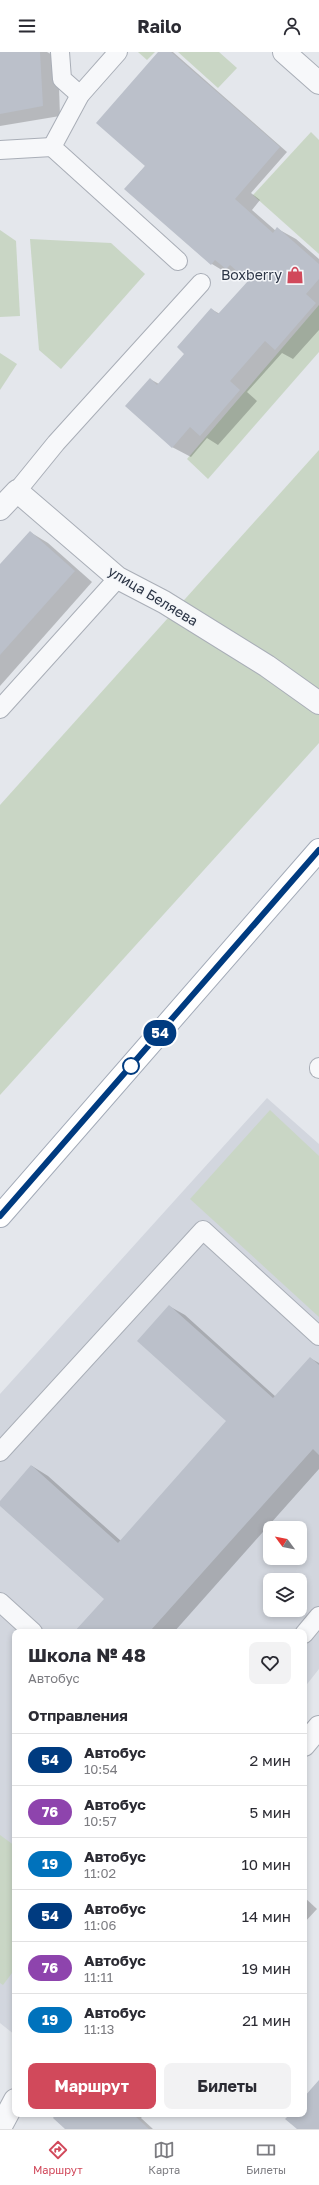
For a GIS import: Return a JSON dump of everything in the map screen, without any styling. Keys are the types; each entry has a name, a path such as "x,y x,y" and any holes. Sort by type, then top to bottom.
{"main road":[{"path":"0,1216 319,850"}],"street":[{"path":"284,52 319,82"},
{"path":"0,509 16,491"},
{"name":"улица Беляева","path":"16,491 118,578 171,606 267,666 319,703"},
{"path":"307,1741 319,1727"},
{"path":"0,2128 12,2106"}],"lane":[{"path":"60,52 62,79 80,95"},
{"path":"52,147 80,95 118,52"},
{"path":"0,150 52,147 178,261"},
{"path":"16,491 56,443 201,283"},
{"path":"0,710 118,578"},
{"path":"0,1452 203,1230 319,1336"},
{"path":"0,1602 30,1629"},
{"path":"307,1631 318,1620"}],"shaded area":[{"path":"267,1098 319,1144 319,1669 307,1684 307,1629 12,1629 12,2033 0,2023 0,1394"}],"green space":[{"path":"138,52 155,52 147,60"},
{"path":"178,52 219,52 237,68 218,88"},
{"path":"311,132 319,140 319,254 253,195"},
{"path":"0,230 16,241 20,316 0,317"},
{"path":"30,239 111,243 145,274 61,369 39,350"},
{"path":"319,305 319,352 208,479 187,459"},
{"path":"0,353 17,364 0,390"},
{"path":"319,450 319,743 0,1095 0,805"},
{"path":"270,1110 319,1156 319,1317 190,1199"},
{"path":"0,1835 12,1844 12,1973 3,1985 0,1983"}],"building":[{"path":"0,52 40,52 43,106 0,114"},
{"path":"158,52 171,52 280,147 235,199 273,233 277,227 319,264 319,279 306,294 316,303 275,350 265,341 230,381 240,390 200,436 190,427 172,448 125,406 150,378 157,385 184,354 177,347 211,308 218,314 248,281 230,265 226,269 215,260 211,265 124,189 145,166 96,123"},
{"path":"30,531 75,571 0,655 0,564"},
{"path":"169,1305 273,1398 310,1357 319,1365 319,1455 313,1449 152,1629 77,1629 104,1599 0,1506 0,1501 31,1465 118,1543 226,1421 137,1341"},
{"path":"319,2080 319,2129 297,2129 285,2119 287,2117 307,2117 307,2094"},
{"path":"136,2117 149,2129 65,2129 53,2118"}],"bus line":[{"name":"54","path":"0,1216 319,850"}],"place":[{"name":"Boxberry","path":"295,275"}]}
